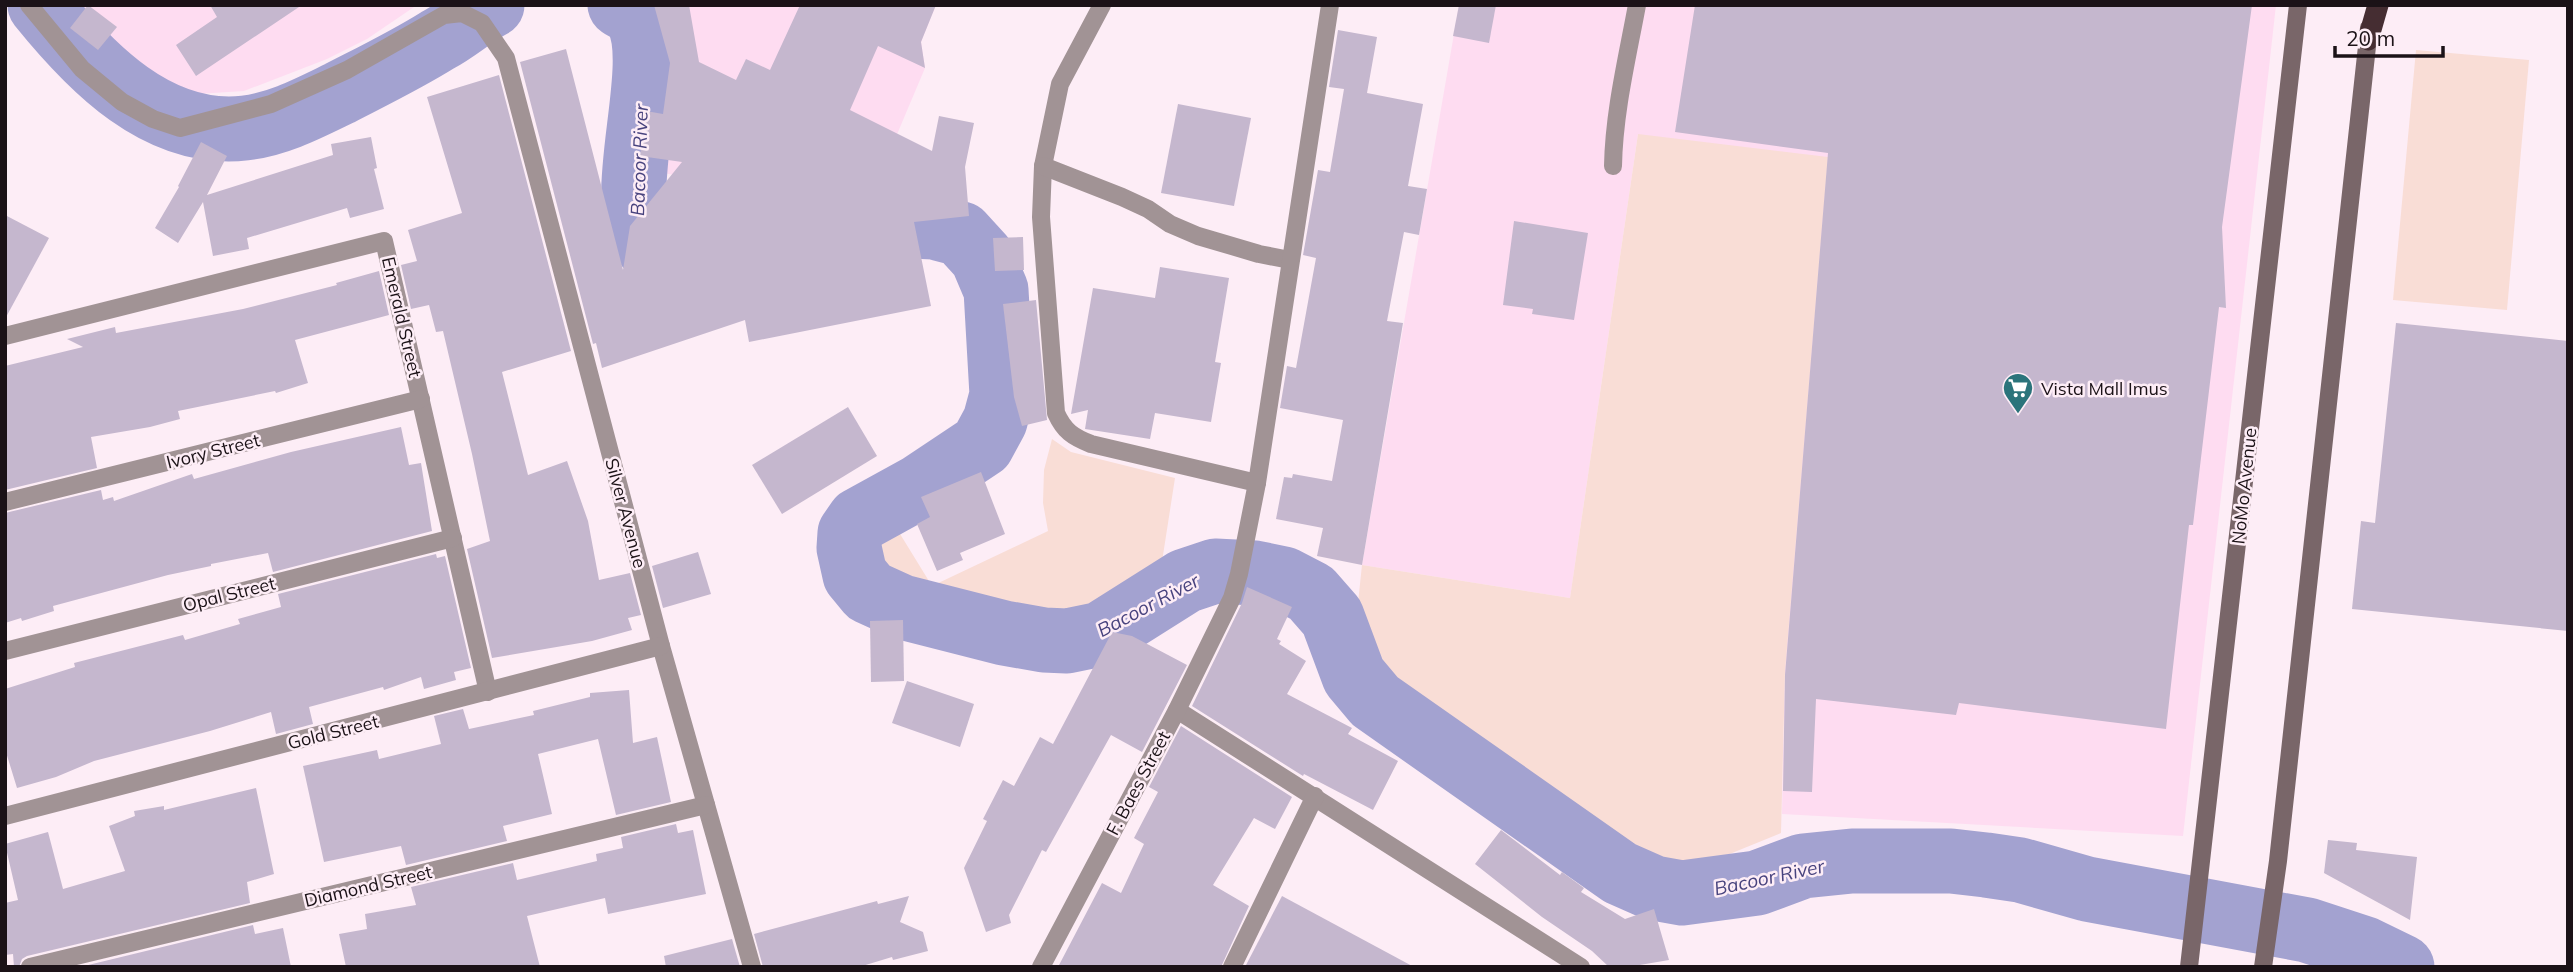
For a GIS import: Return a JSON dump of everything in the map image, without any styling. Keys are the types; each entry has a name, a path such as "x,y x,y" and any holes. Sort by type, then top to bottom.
{"highway":[{"path":"2368,40 2378,5"}],"main road":[{"name":"NoMo Avenue","path":"2189,967 2298,5"},
{"path":"2263,967 2278,861 2372,5"}],"street":[{"name":"Silver Avenue","path":"29,5 82,69 122,102 153,120 180,128 271,104 346,70 444,15 462,13 482,23 506,58 661,646 752,967"},
{"path":"1102,5 1060,84 1043,166 1041,217 1056,413 1062,428 1091,444 1257,483"},
{"name":"F. Baes Street","path":"1041,967 1177,710 1231,598 1244,551 1257,483 1330,5"},
{"path":"1613,166 1618,102 1637,5"},
{"path":"1043,166 1122,197 1148,209 1170,225 1198,236 1290,260"},
{"name":"Emerald Street","path":"5,336 384,241 488,692"},
{"name":"Ivory Street","path":"5,502 421,399"},
{"name":"Opal Street","path":"5,651 453,538"},
{"name":"Gold Street","path":"5,816 661,646"},
{"path":"1177,710 1581,967"},
{"path":"1232,967 1315,796"},
{"name":"Diamond Street","path":"30,967 706,805"}],"shaded area":[{"path":"47,5 417,5 367,39 327,59 244,91 197,94 150,87 103,64 64,28"},
{"path":"641,5 936,5 921,42 925,68 887,158 689,177 642,170 652,35 645,8"},
{"name":"Vista Mall Imus","path":"1459,5 2276,5 2183,836 1782,814 1785,672 1638,134 1570,598 1362,565"},
{"path":"2416,50 2529,60 2507,310 2393,300"},
{"path":"1638,134 1828,157 1785,672 1781,833 1678,875 1654,871 1378,674 1354,641 1362,565 1570,598"},
{"path":"1052,439 1071,452 1175,478 1159,581 1132,603 1092,624 1065,626 940,602 886,586 870,576 862,556 862,537 873,525 889,516 932,586 1048,531 1043,503 1044,470"}],"building":[{"path":"88,5 117,27 98,50 70,28"},
{"path":"210,5 302,5 196,76 176,45 217,17"},
{"path":"654,5 689,5 699,62 736,80 746,59 770,70 800,5 936,5 921,42 925,68 878,46 850,110 932,151 939,116 974,123 965,167 969,216 914,222 931,306 749,342 745,320 602,368 596,343 593,344 520,62 566,49 623,270 630,226 682,162 640,156 646,111 663,114 670,63"},
{"path":"1459,5 1496,5 1489,43 1453,36"},
{"name":"Vista Mall Imus","path":"1695,5 2252,5 2222,227 2226,308 2219,307 2193,525 2189,525 2166,729 1959,703 1956,715 1816,699 1812,792 1783,791 1785,675 1828,153 1675,132"},
{"path":"1338,30 1377,37 1367,93 1423,104 1408,186 1427,189 1419,235 1404,232 1387,321 1403,323 1362,565 1317,556 1323,528 1276,519 1284,477 1292,478 1293,474 1332,481 1343,420 1280,408 1287,366 1296,368 1316,258 1303,255 1318,170 1330,172 1344,89 1329,87"},
{"path":"499,75 571,351 502,372 528,475 567,461 588,521 599,580 630,573 641,615 628,618 632,630 592,641 492,658 467,549 490,541 472,454 443,331 436,332 429,305 411,309 401,265 417,261 408,230 462,213 427,97"},
{"path":"1178,104 1251,118 1234,206 1161,193"},
{"path":"371,137 377,168 374,169 384,209 350,218 347,208 247,238 249,249 213,256 203,202 178,243 155,228 201,142 227,156 207,195 333,155 331,144"},
{"path":"5,215 49,238 5,319"},
{"path":"1514,221 1588,233 1574,320 1532,314 1533,309 1503,305"},
{"path":"1023,237 1024,270 995,271 993,238"},
{"path":"1160,267 1229,278 1215,362 1221,363 1211,422 1155,413 1150,439 1085,429 1088,410 1071,414 1093,288 1155,298"},
{"path":"379,271 389,315 295,340 308,383 276,393 275,391 178,411 180,419 150,427 91,437 97,468 5,490 5,366 83,347 67,339 115,327 116,333 243,309 337,285 336,283"},
{"path":"1036,300 1047,420 1022,426 1014,397 1003,304"},
{"path":"2396,323 2568,341 2568,631 2352,609 2361,521 2375,523"},
{"path":"848,407 877,456 782,514 752,465"},
{"path":"401,427 409,465 421,463 432,531 273,572 268,553 211,564 53,606 54,611 22,621 21,618 5,623 5,513 101,490 103,500 113,497 114,501 192,474 194,479 291,452"},
{"path":"981,472 1005,534 960,553 963,560 937,571 917,524 930,517 921,497"},
{"path":"698,552 711,594 663,608 652,566"},
{"path":"436,554 437,558 445,556 471,668 454,672 456,680 424,689 421,677 384,690 383,687 309,707 313,724 276,734 271,712 94,761 56,777 17,788 5,749 5,689 75,667 74,663 183,635 185,640 240,624 238,619 281,607 278,594"},
{"path":"1247,587 1292,607 1277,639 1281,641 1279,644 1306,661 1287,694 1352,728 1348,734 1398,761 1373,810 1304,774 1303,776 1192,706 1242,603"},
{"path":"903,620 904,681 871,682 870,621"},
{"path":"1112,632 1132,636 1187,665 1142,752 1111,735 1046,852 1042,850 1009,915 1011,923 986,932 964,868 987,821 983,819 1003,780 1014,786 1040,737 1053,744"},
{"path":"907,681 974,704 960,747 892,723"},
{"path":"629,690 633,743 657,737 671,802 616,815 598,739 538,754 552,814 503,826 507,841 406,865 401,846 324,862 303,766 377,750 379,759 441,744 434,716 463,709 469,729 534,715 533,711 590,697 590,693"},
{"path":"1181,726 1292,797 1275,829 1254,818 1213,885 1249,906 1221,967 1058,967 1102,883 1121,893 1144,844 1134,838 1158,792 1149,787"},
{"path":"256,788 274,874 247,882 250,903 27,956 22,959 19,967 14,967 13,954 5,955 5,903 18,900 5,844 48,832 63,889 125,871 109,826 135,816 134,811 164,806 164,810"},
{"path":"676,824 678,833 693,830 706,894 608,914 605,898 527,916 540,967 346,967 339,934 367,929 365,914 416,905 411,887 513,863 517,880 597,861 596,854 623,848 621,837"},
{"path":"1501,830 1560,875 1562,872 1584,888 1581,892 1625,919 1654,909 1669,960 1628,967 1609,967 1592,951 1542,917 1475,864"},
{"path":"2328,840 2357,843 2356,850 2417,857 2410,920 2324,873"},
{"path":"909,896 900,922 923,932 928,951 893,960 892,957 859,967 763,967 754,934 877,901 878,904"},
{"path":"1282,896 1414,967 1245,967"},
{"path":"253,925 255,934 283,928 291,967 80,967"},
{"path":"732,939 740,967 666,967 664,956"}],"waterway":[{"name":"Bacoor River","path":"40,5 81,52 129,94 155,110 183,122 213,128 258,126 305,110 414,54 492,5"},
{"name":"Bacoor River","path":"620,5 636,16 644,41 645,71 634,175 634,207 639,232 657,253 677,258 704,259"},
{"name":"Bacoor River","path":"826,239 912,226 934,227 961,234 982,257 996,290 1002,395 995,421 982,445 919,487 859,520 850,533 849,548 855,575 869,592 902,607 1004,633 1067,641 1101,634 1185,581 1215,571 1255,573 1284,579 1311,593 1332,617 1354,676 1375,701 1620,873 1654,888 1682,893 1757,883 1803,866 1852,861 1951,861 2020,870 2087,889 2307,930 2365,949 2402,967"}],"place":[{"name":"Vista Mall Imus","path":"2018,415"}]}
